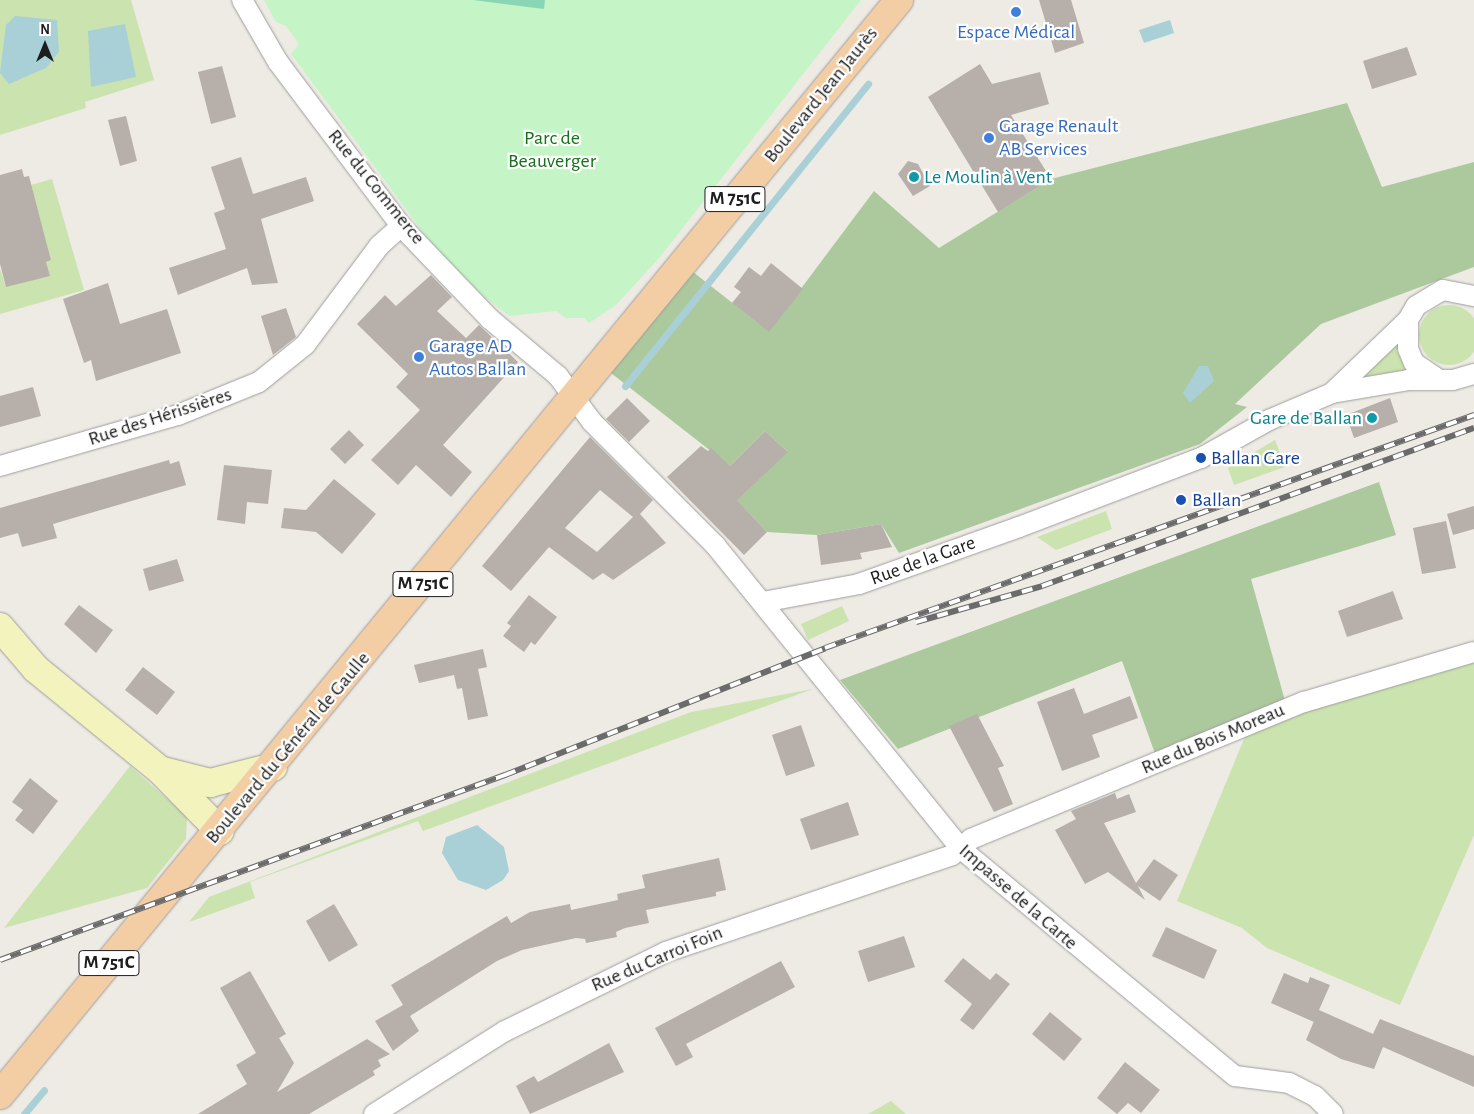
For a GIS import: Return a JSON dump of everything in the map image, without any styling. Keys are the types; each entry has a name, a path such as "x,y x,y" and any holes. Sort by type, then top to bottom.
{"main road":[{"name":"Boulevard Jean Jaurès","path":"573,400 899,0"},
{"name":"Boulevard du Général de Gaulle","path":"0,1095 273,767 573,400"}],"street":[{"name":"Rue du Commerce","path":"242,0 278,62 401,226 490,319 558,376 573,400"},
{"name":"Rue des Hérissières","path":"0,466 178,415 259,382 305,345 379,246 401,226"},
{"name":"Rue de la Gare","path":"1332,393 1408,320 1428,296 1459,290 1474,296"},
{"path":"1408,320 1408,350 1414,362 1438,379"},
{"name":"Rue de la Gare","path":"763,602 860,584 1019,527 1201,458 1269,420 1332,393 1438,379 1453,380 1474,374"},
{"path":"573,400 715,545 763,602"},
{"name":"Impasse de la Carte","path":"763,602 824,685 960,848 1235,1076 1289,1083 1315,1096 1333,1114"},
{"path":"0,627 36,669 161,771 220,831"},
{"name":"Rue du Bois Moreau","path":"960,848 971,839 1304,702 1474,652"},
{"path":"161,771 210,783 273,767"},
{"name":"Rue du Carroi Foin","path":"374,1114 505,1031 587,988 682,946 952,855 960,848"}],"green space":[{"path":"0,0 131,0 154,80 85,102 86,108 0,135"},
{"name":"Parc de Beauverger","path":"264,0 861,0 660,257 616,305 589,323 584,318 566,318 556,311 509,316 451,270 291,54 299,44 286,26 276,22"},
{"path":"473,0 545,0 544,9"},
{"path":"1347,103 1382,187 1474,162 1474,267 1321,324 1235,404 1247,407 1200,444 899,553 881,524 817,535 767,532 734,497 787,451 765,431 730,466 602,366 683,264 759,324 776,322 874,191 939,248 1051,179"},
{"path":"52,179 84,290 0,314 0,269 5,284 49,275 46,262 51,260 31,185"},
{"path":"1443,305 1455,305 1466,310 1474,318 1479,329 1477,347 1466,360 1455,365 1443,365 1432,360 1424,352 1419,341 1419,329 1424,318 1432,310"},
{"path":"1396,342 1408,369 1356,383"},
{"path":"1275,440 1285,467 1234,485 1228,468"},
{"path":"1379,482 1396,535 1251,579 1287,708 1158,762 1122,661 898,749 840,680"},
{"path":"1106,511 1112,529 1056,550 1037,537"},
{"path":"842,606 849,621 808,640 801,624"},
{"path":"1474,652 1474,835 1400,1005 1267,948 1242,928 1177,901 1251,722"},
{"path":"813,689 423,831 418,821 250,882 255,898 189,922 209,897 691,712"},
{"path":"130,766 187,817 186,839 147,888 4,928"},
{"path":"891,1101 906,1114 868,1114"}],"water":[{"path":"15,16 57,20 59,52 46,68 9,84 0,73 6,25"},
{"path":"1170,20 1174,33 1144,43 1139,30"},
{"path":"125,24 136,77 91,87 88,31"},
{"path":"1199,366 1208,366 1214,381 1190,403 1183,393"},
{"path":"477,825 504,847 509,871 503,880 486,890 458,880 442,853 446,837"}],"building":[{"path":"1039,0 1071,0 1084,43 1055,53"},
{"path":"1407,47 1417,75 1372,89 1363,61"},
{"name":"Garage Renault AB Services","path":"980,64 992,84 1040,72 1049,104 1011,115 1051,179 998,212 928,97"},
{"path":"222,66 236,117 211,124 198,72"},
{"path":"126,116 137,161 120,166 108,120"},
{"path":"241,157 253,194 306,177 314,201 261,219 278,283 252,285 247,268 178,295 169,268 226,249 214,213 225,209 211,167"},
{"name":"Le Moulin à Vent","path":"908,161 918,164 930,186 913,196 898,174"},
{"path":"22,169 24,177 29,176 51,260 46,262 50,276 6,287 0,264 0,175"},
{"path":"771,263 803,289 769,332 732,303 741,292 734,287 749,267 761,276"},
{"path":"431,275 452,297 437,311 466,338 479,325 518,362 443,445 472,472 451,497 416,465 398,485 371,460 420,410 396,387 408,374 357,324 385,295 396,306"},
{"path":"108,283 120,324 167,309 181,353 96,381 91,360 84,363 63,299"},
{"path":"286,308 296,337 273,355 261,316"},
{"path":"33,387 41,416 0,427 0,396"},
{"path":"627,398 650,421 629,442 606,419"},
{"name":"Gare de Ballan","path":"1390,398 1398,422 1354,438 1346,415"},
{"path":"349,430 364,445 345,464 330,449"},
{"path":"765,431 788,452 737,500 767,532 744,555 667,477 701,446 708,451 711,448 730,466"},
{"path":"590,437 653,500 640,514 666,543 613,580 603,573 593,580 549,547 511,591 482,566","holes":["600,490 633,517 597,552 565,528"]},
{"path":"169,460 170,464 179,461 186,485 53,524 57,538 22,547 18,533 0,538 0,508"},
{"path":"224,465 272,470 268,504 247,502 245,524 217,520"},
{"path":"334,479 376,514 342,554 316,532 281,528 284,508 306,510"},
{"path":"1474,506 1474,529 1453,535 1447,514"},
{"path":"1446,521 1456,568 1422,574 1413,528"},
{"path":"881,524 892,547 860,553 862,559 821,565 817,535"},
{"path":"177,559 184,581 149,591 143,569"},
{"path":"1393,591 1403,619 1347,637 1338,611"},
{"path":"529,595 557,617 535,645 531,642 524,652 503,636 511,626 507,623"},
{"path":"79,605 113,630 96,653 64,624"},
{"path":"483,649 487,667 478,669 488,716 468,720 462,688 457,689 454,675 419,683 414,665"},
{"path":"143,667 175,692 157,715 125,690"},
{"path":"1074,688 1084,714 1130,696 1138,718 1092,735 1100,757 1062,771 1037,702"},
{"path":"977,714 1004,766 998,768 1013,804 994,812 949,726"},
{"path":"801,725 815,766 786,776 772,735"},
{"path":"30,778 58,801 33,834 15,820 23,810 12,802"},
{"path":"1115,793 1117,799 1129,794 1136,812 1104,823 1136,883 1154,859 1178,875 1160,901 1138,886 1145,900 1108,872 1085,884 1055,830 1076,819 1071,811"},
{"path":"848,802 859,835 811,850 800,819"},
{"path":"719,858 726,890 716,892 716,896 646,910 649,923 625,928 616,932 617,937 586,943 585,939 576,938 522,950 497,961 410,1016 419,1031 393,1051 375,1021 403,1005 391,985 507,916 511,923 530,912 570,904 571,910 618,900 617,894 645,888 642,875"},
{"path":"334,904 358,945 329,962 306,921"},
{"path":"1166,927 1217,950 1204,979 1152,956"},
{"path":"904,936 915,967 868,982 858,951"},
{"path":"963,958 990,980 996,973 1010,984 973,1030 960,1020 972,1004 944,981"},
{"path":"781,961 795,987 686,1044 693,1057 676,1066 655,1028"},
{"path":"250,971 286,1034 279,1038 294,1063 277,1092 367,1039 390,1054 378,1060 381,1066 373,1071 375,1075 309,1114 198,1114 247,1084 236,1065 256,1053 220,988"},
{"path":"1284,973 1308,983 1310,977 1330,985 1319,1010 1373,1034 1380,1019 1474,1056 1474,1087 1383,1047 1374,1069 1341,1059 1306,1040 1314,1022 1271,1003"},
{"path":"1050,1012 1082,1039 1064,1061 1032,1034"},
{"path":"609,1043 624,1072 530,1114 516,1086 534,1076 538,1082"},
{"path":"1125,1062 1160,1090 1141,1113 1128,1103 1117,1114 1097,1098"}],"waterway":[{"path":"625,386 868,84"},
{"path":"24,1114 44,1090"}],"railway":[{"path":"0,960 505,775 825,648 1474,415"},
{"path":"916,622 1042,586 1474,428"}],"place":[{"name":"Espace Médical","path":"1016,12"},
{"name":"Garage Renault AB Services","path":"989,138"},
{"name":"Le Moulin à Vent","path":"914,177"},
{"name":"Garage AD Autos Ballan","path":"419,357"},
{"name":"Gare de Ballan","path":"1372,418"},
{"name":"Ballan Gare","path":"1201,458"},
{"name":"Ballan","path":"1181,500"}]}
